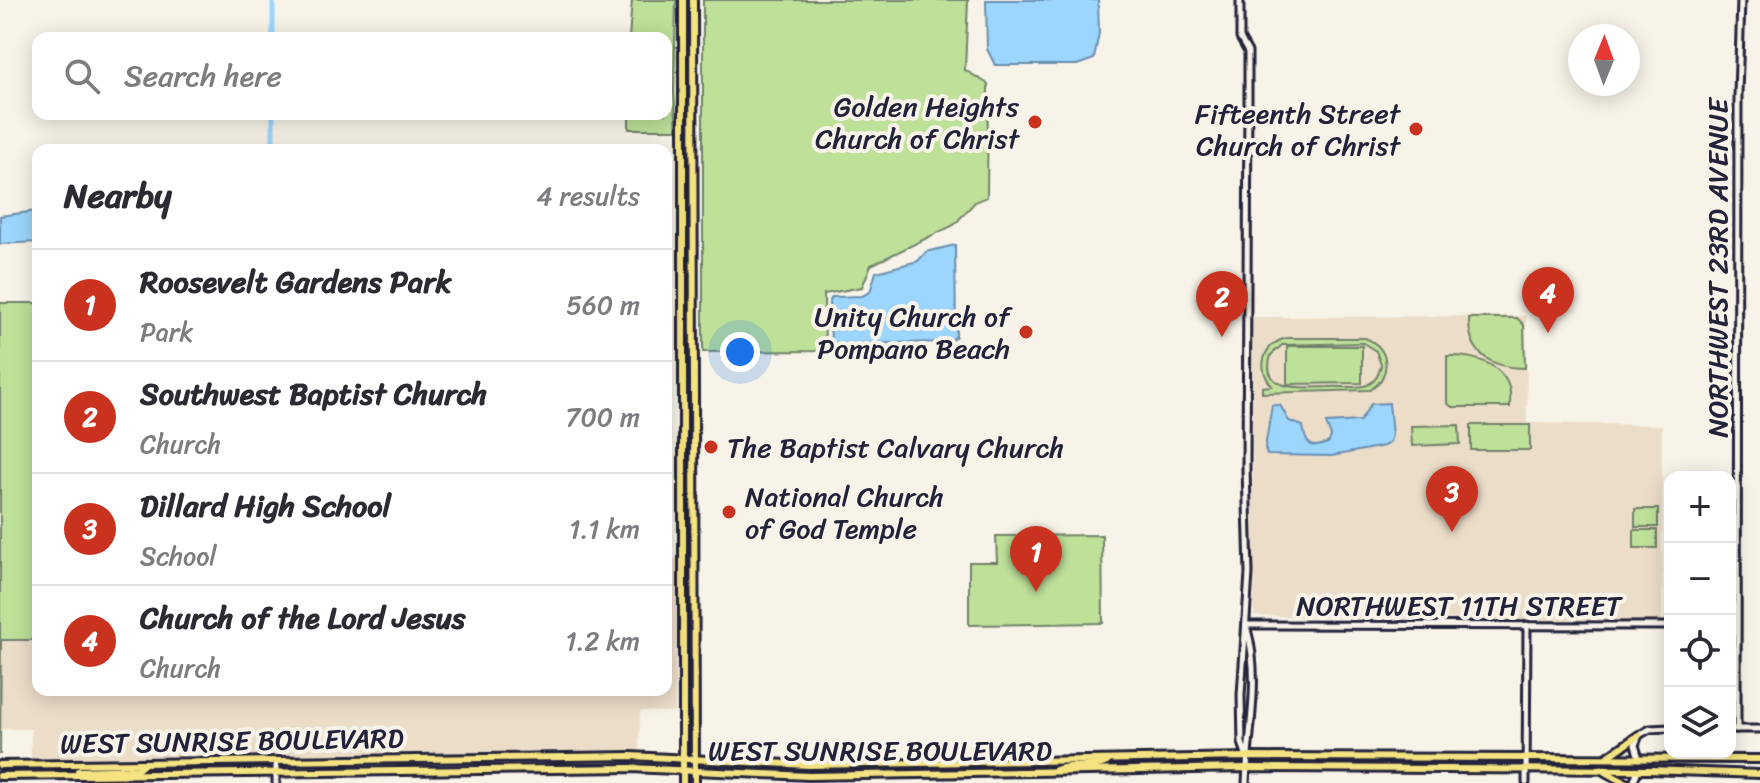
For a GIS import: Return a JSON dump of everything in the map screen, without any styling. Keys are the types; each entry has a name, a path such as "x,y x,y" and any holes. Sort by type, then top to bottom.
{"main road":[{"path":"683,0 683,783"},
{"path":"693,0 695,783"},
{"path":"684,423 694,440"},
{"path":"1604,759 1639,735"},
{"name":"WEST SUNRISE BOULEVARD","path":"0,765 631,756 809,765 1247,757 1760,759"},
{"path":"1053,772 1062,767 1097,766 1107,760"},
{"path":"66,775 72,771 138,769 144,764"},
{"path":"880,775 897,765"},
{"path":"894,775 908,765"},
{"name":"WEST SUNRISE BOULEVARD","path":"0,776 622,768 809,776 1246,768 1598,769 1760,774"},
{"path":"1598,769 1626,783"}],"street":[{"path":"1240,0 1239,33 1248,52 1247,627 1241,695 1242,743 1247,757"},
{"name":"NORTHWEST 23RD AVENUE","path":"1734,615 1741,0"},
{"path":"1526,783 1527,625"},
{"name":"NORTHWEST 11TH STREET","path":"1247,627 1664,626"},
{"path":"1246,783 1251,737 1252,645 1247,627"},
{"path":"1639,759 1635,748 1639,735 1650,729 1664,728"},
{"path":"1736,729 1760,729"},
{"path":"276,762 276,782"},
{"path":"1633,783 1638,770"}],"shaded area":[{"path":"1526,316 1527,423 1662,425 1662,623 1254,616 1252,317"},
{"path":"672,559 677,559 675,712 640,711 639,750 31,759 31,729 0,729 1,640 32,640 32,696 672,696"}],"green space":[{"path":"632,0 676,0 674,92 677,129 629,129 629,120 672,120 672,32 629,32"},
{"path":"703,0 968,0 965,70 988,84 987,197 975,202 954,225 871,265 862,287 824,294 825,351 703,352"},
{"path":"0,303 32,303 32,640 1,640 0,755"},
{"path":"1469,318 1517,318 1524,325 1525,368 1492,362 1477,350"},
{"path":"1287,338 1365,338 1380,348 1386,362 1385,370 1370,390 1262,393 1262,387 1272,386 1264,371 1264,357 1272,345","holes":["1363,343 1376,351 1381,365 1377,377 1363,386 1286,386 1272,376 1269,368 1271,355 1282,345"]},
{"path":"1287,346 1362,346 1362,383 1287,384"},
{"path":"1447,356 1483,361 1499,371 1509,387 1510,407 1452,407 1447,403"},
{"path":"1459,425 1460,444 1412,446 1411,426"},
{"path":"1471,425 1530,425 1530,450 1471,450"},
{"path":"1635,509 1658,509 1658,527 1635,527"},
{"path":"1634,530 1657,530 1657,548 1634,548"},
{"path":"1102,535 1103,623 969,625 969,562 997,562 996,536"}],"water":[{"path":"986,0 1098,0 1099,33 1094,59 1077,65 995,65 987,49"},
{"path":"32,212 32,242 0,244 0,216"},
{"path":"955,245 956,336 950,342 838,344 831,341 829,303 832,297 862,296 870,292 876,272 918,261 926,252"},
{"path":"1389,403 1392,435 1390,442 1384,446 1332,456 1267,455 1265,448 1272,405 1280,405 1289,421 1303,426 1307,441 1318,446 1329,442 1331,436 1326,423 1360,421 1371,404"}],"waterway":[{"path":"273,0 273,32"},
{"path":"273,120 273,144"}],"place":[{"name":"Golden Heights Church of Christ","path":"1035,122"},
{"name":"Fifteenth Street Church of Christ","path":"1416,129"},
{"name":"Unity Church of Pompano Beach","path":"1026,332"},
{"name":"Church of the Lord Jesus","path":"1548,333"},
{"name":"Southwest Baptist Church","path":"1222,337"},
{"name":"The Baptist Calvary Church","path":"711,447"},
{"name":"National Church of God Temple","path":"729,512"},
{"name":"Dillard High School","path":"1452,532"},
{"name":"Roosevelt Gardens Park","path":"1036,592"}]}
